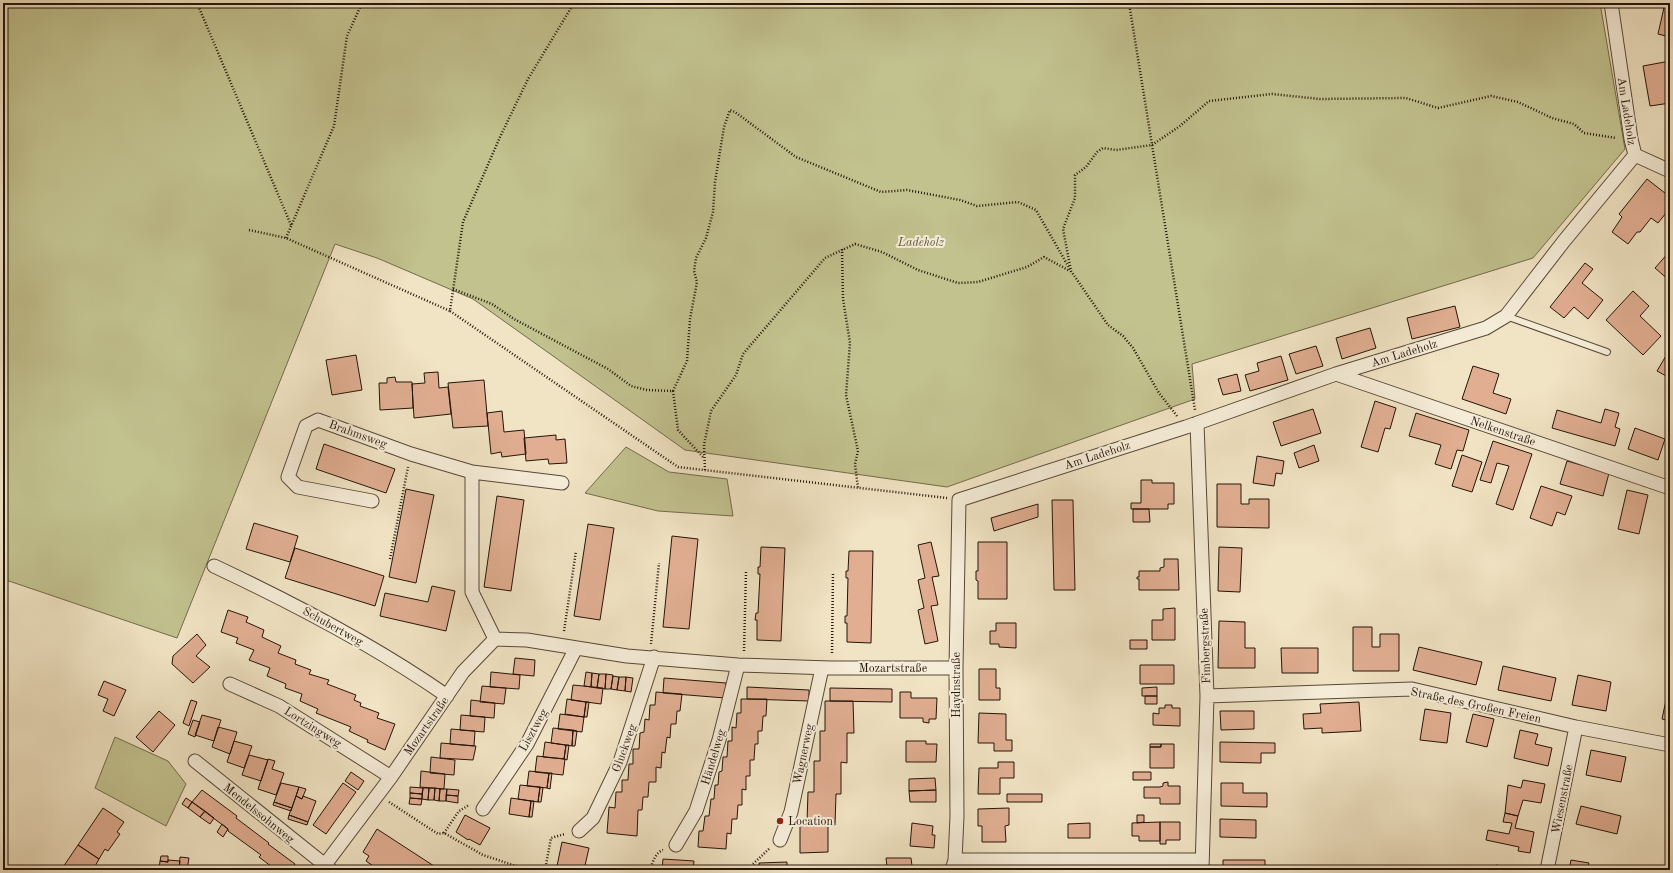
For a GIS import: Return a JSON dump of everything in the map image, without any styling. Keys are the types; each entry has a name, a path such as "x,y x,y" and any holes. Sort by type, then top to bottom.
{"street":[{"name":"Am Ladeholz","path":"959,500 1191,425 1336,374 1486,328 1506,316 1564,241 1635,154 1631,139 1610,3"},
{"path":"1635,154 1670,171"},
{"name":"Nelkenstraße","path":"1336,374 1670,488"},
{"name":"Brahmsweg","path":"372,501 298,487 288,477 306,426 318,420 411,454 472,472 562,483"},
{"name":"Fimbergstraße","path":"1191,425 1207,696 1202,865"},
{"path":"472,472 472,592 495,639"},
{"name":"Haydnstraße","path":"953,865 957,816 956,668 959,500"},
{"name":"Schubertweg","path":"214,566 291,602 407,667 448,696"},
{"name":"Mozartstraße","path":"326,868 377,794 391,777 448,696 463,672 495,639 527,640 628,656 741,665 827,668 956,668"},
{"name":"Lisztweg","path":"483,809 527,744 576,648"},
{"name":"Gluckweg","path":"579,831 593,818 620,762 652,657"},
{"name":"Händelweg","path":"676,845 696,811 741,665"},
{"name":"Wagnerweg","path":"780,840 791,812 827,668"},
{"name":"Lortzingweg","path":"230,684 279,706 391,777"},
{"name":"Straße des Großen Freien","path":"1207,696 1412,689 1576,727 1670,745"},
{"name":"Wiesenstraße","path":"1547,870 1576,727"},
{"name":"Mendelssohnweg","path":"194,761 326,868"},
{"path":"953,865 1202,865"}],"lane":[{"path":"1506,316 1607,352"}],"path":[{"path":"196,3 291,225"},
{"path":"286,238 334,126 347,36 362,3"},
{"path":"450,311 463,222 500,137 528,79 574,3"},
{"path":"1129,3 1152,145 1191,425"},
{"path":"1071,271 1063,229 1074,198 1075,174 1086,167 1097,152 1103,148 1116,150 1152,145 1180,126 1209,101 1272,94 1320,99 1406,98 1438,108 1491,96 1518,102 1552,118 1574,124 1584,133 1631,139"},
{"path":"704,459 678,430 673,391 687,361 690,320 697,282 694,271 696,258 706,238 713,212 715,182 723,135 730,110 735,112 796,157 881,192 907,190 960,200 977,206 1018,202 1036,210 1071,271 1108,325 1123,336 1133,348 1159,393 1191,425"},
{"path":"249,230 286,238 450,311 678,467 959,500"},
{"path":"705,470 704,445 711,411 736,374 743,354 825,258 842,248 855,244 882,252 918,270 958,283 978,282 1027,267 1044,256 1071,271"},
{"path":"842,248 843,299 850,344 846,395 858,451 855,464 858,488"},
{"path":"453,289 492,304 520,322 608,369 631,386 647,390 673,391"},
{"path":"390,559 411,454"},
{"path":"562,645 576,551"},
{"path":"652,657 659,563"},
{"path":"741,665 746,571"},
{"path":"827,668 833,572"},
{"path":"377,794 438,834 444,833 483,855 528,870"},
{"path":"444,833 459,811 469,805 483,809"},
{"path":"545,870 551,838 579,831"},
{"path":"753,870 753,864 780,840"},
{"path":"650,870 660,851 676,845"}],"green space":[{"name":"Ladeholz","path":"3,3 1600,3 1625,149 1533,258 1192,364 1195,399 947,487 685,450 473,299 377,258 335,244 177,638 3,579"},
{"path":"626,447 669,472 727,479 733,516 658,511 585,493"},
{"path":"115,737 168,761 186,784 166,826 95,788"}],"building":[{"path":"1665,3 1670,3 1670,37 1658,34"},
{"path":"1670,61 1670,103 1650,106 1643,66"},
{"path":"1647,179 1670,197 1670,208 1658,223 1651,218 1640,232 1637,232 1628,244 1612,232 1622,217 1619,214"},
{"path":"1670,251 1670,281 1655,268"},
{"path":"1585,263 1593,269 1582,283 1603,300 1588,319 1574,307 1564,318 1550,307"},
{"path":"1633,291 1649,306 1640,316 1661,336 1643,355 1606,320"},
{"path":"1455,306 1460,327 1412,339 1407,318"},
{"path":"1370,328 1376,348 1342,359 1336,338"},
{"path":"1316,346 1323,366 1296,374 1289,354"},
{"path":"1670,349 1670,373 1668,377 1657,371"},
{"path":"356,355 362,390 332,395 326,360"},
{"path":"1281,356 1288,380 1250,391 1245,375 1259,371 1257,363"},
{"path":"1473,366 1499,374 1493,393 1511,399 1506,414 1462,399"},
{"path":"438,372 439,388 448,387 451,414 414,418 412,384 425,383 424,373"},
{"path":"1237,374 1241,391 1223,395 1218,379"},
{"path":"395,377 396,382 412,382 413,408 380,410 379,383 387,383 387,378"},
{"path":"484,380 488,426 453,428 448,383"},
{"path":"1375,401 1396,408 1390,429 1385,428 1378,452 1361,447"},
{"path":"1313,409 1321,433 1281,446 1273,422"},
{"path":"1605,409 1619,413 1615,427 1620,429 1615,446 1552,428 1557,410 1601,423"},
{"path":"502,411 504,432 524,430 526,454 502,457 501,452 491,454 487,413"},
{"path":"1416,413 1469,430 1463,451 1457,450 1451,469 1435,464 1441,445 1409,436"},
{"path":"1635,428 1665,439 1658,460 1628,449"},
{"path":"556,435 556,440 565,439 567,463 549,464 548,459 526,461 524,438"},
{"path":"1493,441 1532,454 1513,510 1496,504 1509,466 1497,463 1491,483 1480,480"},
{"path":"324,444 395,469 386,493 316,469"},
{"path":"1314,445 1319,461 1299,468 1294,453"},
{"path":"1462,455 1482,462 1472,492 1452,486"},
{"path":"1257,456 1284,461 1282,474 1276,473 1274,486 1253,483"},
{"path":"1567,461 1609,473 1603,496 1560,484"},
{"path":"1141,480 1152,480 1152,483 1174,483 1174,504 1168,504 1168,509 1131,509 1131,503 1141,503"},
{"path":"1217,484 1241,484 1241,504 1249,504 1249,499 1269,499 1269,528 1217,527"},
{"path":"1541,486 1572,496 1565,515 1557,512 1552,526 1530,518"},
{"path":"406,489 434,495 416,583 389,577"},
{"path":"1627,490 1648,495 1639,534 1618,529"},
{"path":"497,496 524,500 511,591 484,587"},
{"path":"1052,500 1073,500 1075,590 1054,590"},
{"path":"1038,504 1038,517 994,531 991,518"},
{"path":"1133,509 1149,509 1150,522 1133,522"},
{"path":"254,523 298,536 290,562 246,549"},
{"path":"588,524 614,528 600,620 574,616"},
{"path":"672,536 698,539 689,629 663,627"},
{"path":"931,542 939,576 932,577 938,605 931,606 938,641 925,644 918,610 924,608 918,580 925,578 918,545"},
{"path":"978,542 1007,542 1007,599 978,599 978,581 976,580 976,571 978,571"},
{"path":"761,547 785,548 781,641 757,640 757,620 755,620 756,613 758,613 760,574 758,574 758,567 760,567"},
{"path":"1219,547 1242,548 1240,592 1218,591"},
{"path":"295,548 384,576 375,606 285,578"},
{"path":"849,551 873,551 871,643 847,642 847,623 845,623 845,616 847,616 848,578 846,578 846,571 848,571"},
{"path":"1164,559 1178,559 1179,590 1139,590 1139,579 1137,579 1137,577 1139,577 1139,571 1160,571 1160,568 1164,567"},
{"path":"432,586 455,591 446,631 380,616 385,593 428,602"},
{"path":"1175,608 1175,640 1152,640 1152,620 1163,620 1163,609"},
{"path":"228,610 248,617 246,622 264,630 262,637 281,646 278,653 296,660 295,664 311,670 309,674 329,680 327,684 356,695 354,700 361,703 360,706 379,713 377,718 395,724 385,750 367,742 368,740 349,731 351,727 316,713 318,709 300,701 302,694 285,688 286,684 267,676 270,668 249,660 254,650 236,643 238,638 221,632"},
{"path":"1219,621 1245,622 1245,648 1255,648 1255,668 1218,668"},
{"path":"996,623 1016,623 1016,648 999,647 999,644 990,644 990,631 996,631"},
{"path":"1353,627 1372,627 1372,647 1380,647 1380,634 1399,634 1399,671 1353,671"},
{"path":"197,634 206,645 196,656 210,667 193,683 172,664 173,656"},
{"path":"1130,640 1147,640 1147,649 1130,649"},
{"path":"1419,647 1482,662 1476,685 1413,670"},
{"path":"1281,648 1318,648 1318,673 1282,673"},
{"path":"515,658 535,660 534,676 513,674"},
{"path":"1140,665 1174,665 1174,684 1140,684"},
{"path":"1503,666 1556,678 1551,701 1498,690"},
{"path":"979,669 996,669 996,688 1000,688 1000,700 979,700"},
{"path":"491,672 520,675 519,689 490,687"},
{"path":"586,672 592,673 591,687 584,686"},
{"path":"592,673 599,674 597,688 591,687"},
{"path":"599,674 606,674 605,689 597,688"},
{"path":"606,674 613,675 611,689 605,689"},
{"path":"1578,675 1611,682 1606,711 1572,705"},
{"path":"613,676 619,677 617,690 611,689"},
{"path":"619,677 626,677 625,691 617,690"},
{"path":"626,677 633,678 631,692 625,691"},
{"path":"664,678 726,683 725,698 663,693"},
{"path":"104,681 126,690 114,716 103,711 108,699 98,695"},
{"path":"1670,681 1670,721 1662,719"},
{"path":"573,685 603,688 601,704 571,700"},
{"path":"482,686 506,688 504,704 480,702"},
{"path":"747,687 809,690 809,701 747,699"},
{"path":"1157,687 1157,696 1142,696 1142,688"},
{"path":"830,688 892,689 892,702 830,701"},
{"path":"656,692 682,694 680,711 677,711 676,724 671,724 670,738 667,737 665,753 662,752 661,768 656,767 656,782 649,782 648,797 643,797 642,810 638,810 637,836 607,833 609,807 615,808 616,792 622,792 622,780 628,780 629,764 633,764 633,749 639,749 640,733 644,732 645,719 649,720 650,705 655,705"},
{"path":"900,692 911,692 911,698 937,698 936,719 929,719 929,723 923,722 923,718 900,718"},
{"path":"1145,696 1157,696 1157,704 1145,704"},
{"path":"567,699 586,702 584,717 565,714"},
{"path":"741,699 767,699 766,716 763,716 762,731 758,731 758,744 755,744 754,760 750,760 750,776 746,776 746,790 742,789 742,805 738,805 737,819 732,819 731,834 727,833 726,849 698,847 699,831 703,831 705,816 709,816 711,799 714,799 715,785 718,785 719,772 722,771 723,757 727,757 728,741 732,741 732,727 736,728 737,713 741,713"},
{"path":"191,700 197,702 189,726 183,723"},
{"path":"471,700 495,703 494,718 470,716"},
{"path":"825,701 853,701 854,733 847,733 847,763 841,762 841,794 836,794 835,825 828,825 828,852 800,853 800,822 807,822 808,792 814,792 814,761 820,761 820,731 825,731"},
{"path":"586,702 589,702 587,717 584,717"},
{"path":"1359,702 1361,731 1322,733 1322,728 1304,729 1303,714 1321,713 1320,704"},
{"path":"1165,705 1172,705 1172,708 1180,708 1180,726 1153,725 1153,713 1159,714 1159,708 1165,708"},
{"path":"1425,709 1451,713 1447,743 1420,740"},
{"path":"159,711 175,725 153,752 136,737"},
{"path":"1220,711 1254,711 1254,729 1221,730"},
{"path":"979,713 1006,714 1006,740 1012,740 1012,751 994,751 994,743 978,743"},
{"path":"560,714 584,717 582,732 558,729"},
{"path":"1473,714 1494,719 1487,747 1466,742"},
{"path":"202,715 221,720 214,741 195,735"},
{"path":"461,715 485,717 484,732 460,730"},
{"path":"193,720 200,722 195,737 188,734"},
{"path":"218,727 237,732 230,754 212,747"},
{"path":"553,728 573,730 572,746 551,743"},
{"path":"451,729 475,731 474,746 450,744"},
{"path":"573,730 577,731 575,746 572,746"},
{"path":"1520,730 1538,734 1535,744 1552,748 1548,766 1514,758"},
{"path":"234,741 252,746 244,768 227,762"},
{"path":"906,741 926,741 926,744 937,744 936,762 906,762"},
{"path":"545,742 566,745 564,759 543,757"},
{"path":"1220,742 1275,743 1275,753 1261,753 1261,763 1220,762"},
{"path":"441,743 476,746 473,760 440,758"},
{"path":"1150,744 1161,744 1161,747 1150,747"},
{"path":"1161,744 1174,744 1174,768 1150,768 1150,747 1161,747"},
{"path":"566,745 569,745 567,760 564,759"},
{"path":"1591,750 1626,757 1621,782 1586,775"},
{"path":"249,755 268,760 261,781 242,775"},
{"path":"537,756 565,759 563,775 535,772"},
{"path":"431,757 455,760 454,775 430,773"},
{"path":"268,759 275,761 272,769 284,773 276,795 258,789"},
{"path":"998,762 1014,762 1014,778 1000,778 1000,794 978,794 979,768 998,768"},
{"path":"421,771 445,774 444,789 420,787"},
{"path":"529,771 549,773 547,788 527,786"},
{"path":"351,772 364,781 358,790 345,781"},
{"path":"1133,772 1151,772 1151,780 1133,780"},
{"path":"549,773 552,773 550,789 547,788"},
{"path":"935,778 936,790 909,791 909,779"},
{"path":"1523,780 1545,784 1541,803 1523,800 1518,816 1505,813 1508,785 1521,788"},
{"path":"1168,782 1168,786 1180,786 1180,804 1160,804 1160,798 1144,798 1144,787 1160,787 1163,786 1163,783"},
{"path":"281,783 299,787 292,808 274,802"},
{"path":"343,783 356,792 326,834 313,825"},
{"path":"1221,783 1243,783 1243,793 1267,793 1267,807 1221,806"},
{"path":"520,785 540,787 538,802 518,799"},
{"path":"299,787 306,789 302,799 296,796"},
{"path":"410,787 423,788 422,794 410,793"},
{"path":"540,787 543,788 541,802 538,802"},
{"path":"423,788 429,788 428,800 422,799"},
{"path":"429,788 435,788 434,800 428,800"},
{"path":"435,788 440,789 439,801 434,800"},
{"path":"440,789 447,789 446,801 439,801"},
{"path":"447,789 459,790 458,796 446,795"},
{"path":"202,790 237,816 236,818 295,864 291,870 276,870 259,857 261,855 192,802"},
{"path":"936,790 936,802 910,802 909,791"},
{"path":"410,793 422,794 422,799 410,798"},
{"path":"1007,794 1042,794 1042,802 1007,802"},
{"path":"446,795 458,796 458,803 446,801"},
{"path":"296,796 302,799 303,796 316,801 308,822 289,815"},
{"path":"186,798 192,802 188,808 182,804"},
{"path":"410,798 422,799 421,805 409,804"},
{"path":"511,798 531,801 529,817 509,814"},
{"path":"531,801 534,801 532,817 529,817"},
{"path":"192,802 205,811 200,817 188,808"},
{"path":"274,802 292,808 291,811 273,805"},
{"path":"1581,806 1621,816 1617,834 1576,824"},
{"path":"103,808 124,822 117,832 120,834 108,851 105,849 99,859 78,845"},
{"path":"1009,808 1009,825 1005,826 1006,842 982,842 982,826 978,826 978,809"},
{"path":"205,811 214,818 210,824 200,817"},
{"path":"1505,813 1518,816 1515,828 1534,832 1530,853 1518,851 1519,847 1486,840 1488,830 1509,834 1512,823 1503,822"},
{"path":"289,815 308,822 307,825 288,819"},
{"path":"465,815 490,828 480,845 469,839 468,840 456,832"},
{"path":"1137,815 1144,815 1144,822 1137,823"},
{"path":"1220,819 1256,820 1256,838 1220,837"},
{"path":"1160,822 1160,841 1139,841 1139,836 1132,836 1132,823"},
{"path":"1160,822 1180,822 1180,840 1166,840 1166,844 1160,844"},
{"path":"912,823 933,826 932,835 935,835 934,848 910,846"},
{"path":"1090,823 1090,838 1068,838 1068,824"},
{"path":"222,824 228,829 223,837 217,832"},
{"path":"377,829 434,866 432,870 390,870 386,867 384,870 379,870 366,861 369,856 363,852"},
{"path":"562,842 589,848 584,870 573,870 557,866"},
{"path":"78,845 99,859 93,870 61,870"},
{"path":"161,856 168,856 168,862 160,861"},
{"path":"180,857 189,858 187,870 179,870"},
{"path":"886,858 911,858 912,866 887,867"},
{"path":"663,859 694,861 693,870 662,870"},
{"path":"168,860 180,861 179,870 159,870 160,861 168,862"},
{"path":"1223,860 1265,860 1265,870 1223,870"},
{"path":"1571,860 1589,863 1587,870 1569,870"},
{"path":"787,862 787,870 759,870 759,863"},
{"path":"1496,865 1519,870 1495,870"},
{"path":"912,866 912,870 887,870 887,867"}],"place":[{"name":"Location","path":"780,821"}]}
